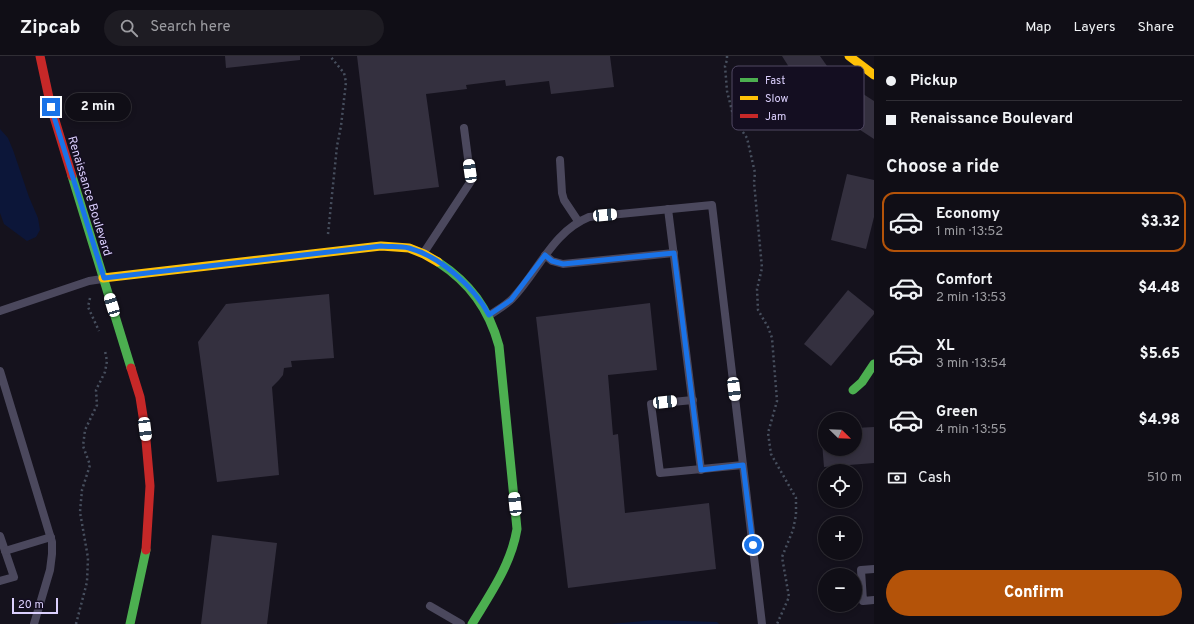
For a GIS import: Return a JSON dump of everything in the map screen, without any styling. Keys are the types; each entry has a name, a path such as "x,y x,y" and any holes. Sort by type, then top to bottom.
{"street":[{"name":"Renaissance Boulevard","path":"40,56 51,107 140,397 149,459 149,519 147,547 130,624"},
{"path":"849,56 862,66"},
{"path":"864,67 874,75"},
{"path":"104,278 381,246 409,248 423,254 436,260 468,285 485,308 497,335 517,533 507,564 472,624"},
{"path":"853,390 862,382 874,364"}],"lane":[{"path":"423,254 471,181 464,128"},
{"path":"560,160 562,193 564,200 578,221"},
{"path":"489,315 511,300 562,234 578,221 589,217 712,205 762,624"},
{"path":"668,209 701,470"},
{"path":"545,255 552,261 563,264 674,253"},
{"path":"0,311 89,281 104,278"},
{"path":"0,371 51,537 52,554 50,570 34,624"},
{"path":"692,400 651,404 660,473 743,465"},
{"path":"0,536 14,577 0,581"},
{"path":"5,551 51,537"},
{"path":"874,569 861,570 863,600 874,600"},
{"path":"430,606 461,624"}],"path":[{"path":"325,252 346,82 344,73 330,56"},
{"path":"727,56 725,66 732,111"},
{"path":"742,130 747,138 755,173 754,182 762,268 757,289 758,310 768,327 772,338 777,401 768,433 771,454 796,498 796,515 793,530 782,557 789,597 779,616 777,624"},
{"path":"100,336 88,308 90,299 104,278"},
{"path":"76,624 87,582 88,558 80,512 82,490 90,465 83,446 85,430 97,405 96,390 105,372 107,360 105,349"}],"water":[{"path":"0,129 8,138 38,218 40,230 36,237 27,241 4,224 0,213"},
{"path":"655,620 717,622 719,624 610,624"}],"building":[{"path":"225,56 300,56 300,60 226,68"},
{"path":"357,56 610,56 614,87 551,94 549,81 506,86 505,80 466,85 467,89 426,94 439,187 374,195"},
{"path":"782,56 820,56 827,66 788,66"},
{"path":"864,95 874,101 874,139 860,130 864,130"},
{"path":"847,174 874,180 874,217 866,249 831,240"},
{"path":"848,290 874,311 874,314 831,366 804,344"},
{"path":"329,294 334,358 291,361 292,367 284,368 283,375 272,387 279,475 217,482 198,342 226,304"},
{"path":"650,303 657,370 608,375 613,435 618,434 625,513 709,503 716,569 568,588 536,317"},
{"path":"874,427 874,463 824,464 823,456 862,456 862,428"},
{"path":"212,535 277,543 267,624 201,624"}],"traffic: fast":[{"path":"72,176 131,368"},
{"path":"438,262 460,279 477,298 490,320 499,346 517,529 505,567 472,624"},
{"path":"853,390 862,382 874,364"},
{"path":"130,624 146,550"}],"traffic: slow":[{"path":"849,56 862,66"},
{"path":"864,67 874,75"},
{"path":"103,278 381,246 409,248 438,262"}],"traffic: jam":[{"path":"40,56 51,107 72,176"},
{"path":"131,368 140,397 145,429 150,486 146,550"}],"route":[{"path":"51,107 104,278 381,246 409,248 436,260 468,285 489,315 516,295 545,255 552,261 563,264 674,253 701,470 743,465 753,545"}]}
